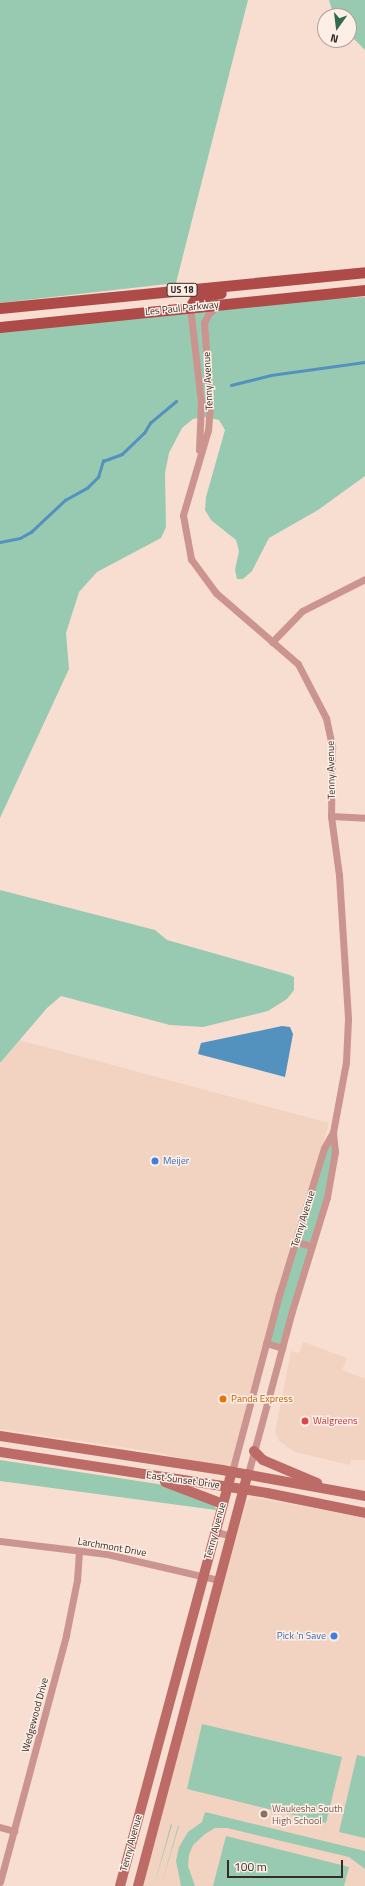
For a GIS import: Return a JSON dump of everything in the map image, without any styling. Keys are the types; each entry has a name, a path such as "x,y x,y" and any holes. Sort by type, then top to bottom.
{"main road":[{"path":"190,308 196,297 310,283 362,272"},
{"name":"Les Paul Parkway","path":"0,308 362,272"},
{"name":"Les Paul Parkway","path":"0,327 365,290"},
{"name":"East Sunset Drive","path":"0,1436 248,1474 365,1496"},
{"path":"254,1451 262,1460 326,1488"},
{"name":"East Sunset Drive","path":"0,1452 244,1489 365,1512"},
{"name":"Tenny Avenue","path":"120,1886 232,1472"},
{"name":"Tenny Avenue","path":"138,1886 248,1474"},
{"path":"152,1476 223,1504"}],"street":[{"name":"Tenny Avenue","path":"220,305 209,313 204,323 210,403 208,430 183,515 191,559 216,593 298,664 326,718 332,747 331,816 339,875 348,1019 346,1062 333,1132 335,1152 332,1174 282,1348 248,1474"},
{"name":"Tenny Avenue","path":"190,308 201,402 198,462"},
{"path":"272,642 302,611 365,579"},
{"path":"331,816 365,818"},
{"name":"Tenny Avenue","path":"232,1472 266,1343 296,1242 324,1148 333,1132"},
{"path":"296,1242 312,1246"},
{"path":"266,1343 282,1348"},
{"path":"216,1532 232,1536"},
{"name":"Larchmont Drive","path":"0,1541 134,1559 220,1580"},
{"name":"Wedgewood Drive","path":"0,1882 66,1635 79,1551"},
{"path":"0,1827 14,1831"}],"shaded area":[{"path":"19,1040 329,1123 233,1470 154,1452 0,1429 0,1063"},
{"path":"303,1342 347,1358 342,1370 365,1379 365,1460 351,1460 350,1465 295,1452 279,1441 275,1432 291,1351 299,1353"},
{"path":"253,1497 365,1518 365,1886 143,1886 246,1501"}],"green space":[{"path":"0,0 248,0 176,283 0,303"},
{"path":"329,0 365,0 365,50 357,42 357,8 332,8"},
{"path":"365,297 365,476 318,510 269,538 252,571 243,579 237,579 235,570 239,551 236,540 211,520 205,510 206,497 225,430 219,420 205,417 193,419 182,428 169,453 165,473 166,527 161,538 97,572 79,592 66,633 69,669 0,818 0,329 250,303"},
{"path":"0,890 155,930 167,940 290,975 294,977 294,990 287,999 268,1011 203,1027 170,1025 61,996 47,1008 0,1063"},
{"path":"333,1132 332,1174 282,1348 266,1343"},
{"path":"0,1460 158,1484 183,1491 215,1505 216,1510 0,1481"},
{"path":"202,1724 342,1757 326,1823 187,1789"},
{"path":"357,1755 365,1757 365,1838 339,1832"},
{"path":"205,1812 365,1851 365,1869 349,1857 227,1828 215,1828 205,1834 193,1845 189,1855 188,1866 195,1886 181,1886 176,1861 179,1847 188,1832 202,1822"},
{"path":"171,1824 172,1825 154,1886"},
{"path":"178,1826 179,1826 161,1886"},
{"path":"226,1836 349,1867 344,1886 213,1886"}],"water":[{"path":"282,1026 290,1027 293,1034 285,1077 198,1054 201,1043"}],"waterway":[{"path":"231,385 271,375 365,362"},
{"path":"0,542 20,538 31,532 65,500 87,488 98,477 103,461 122,454 144,433 150,423 176,401"}],"place":[{"name":"Meijer","path":"155,1161"},
{"name":"Panda Express","path":"223,1399"},
{"name":"Walgreens","path":"305,1421"},
{"name":"Pick 'n Save","path":"334,1636"},
{"name":"Waukesha South High School","path":"264,1814"}]}
